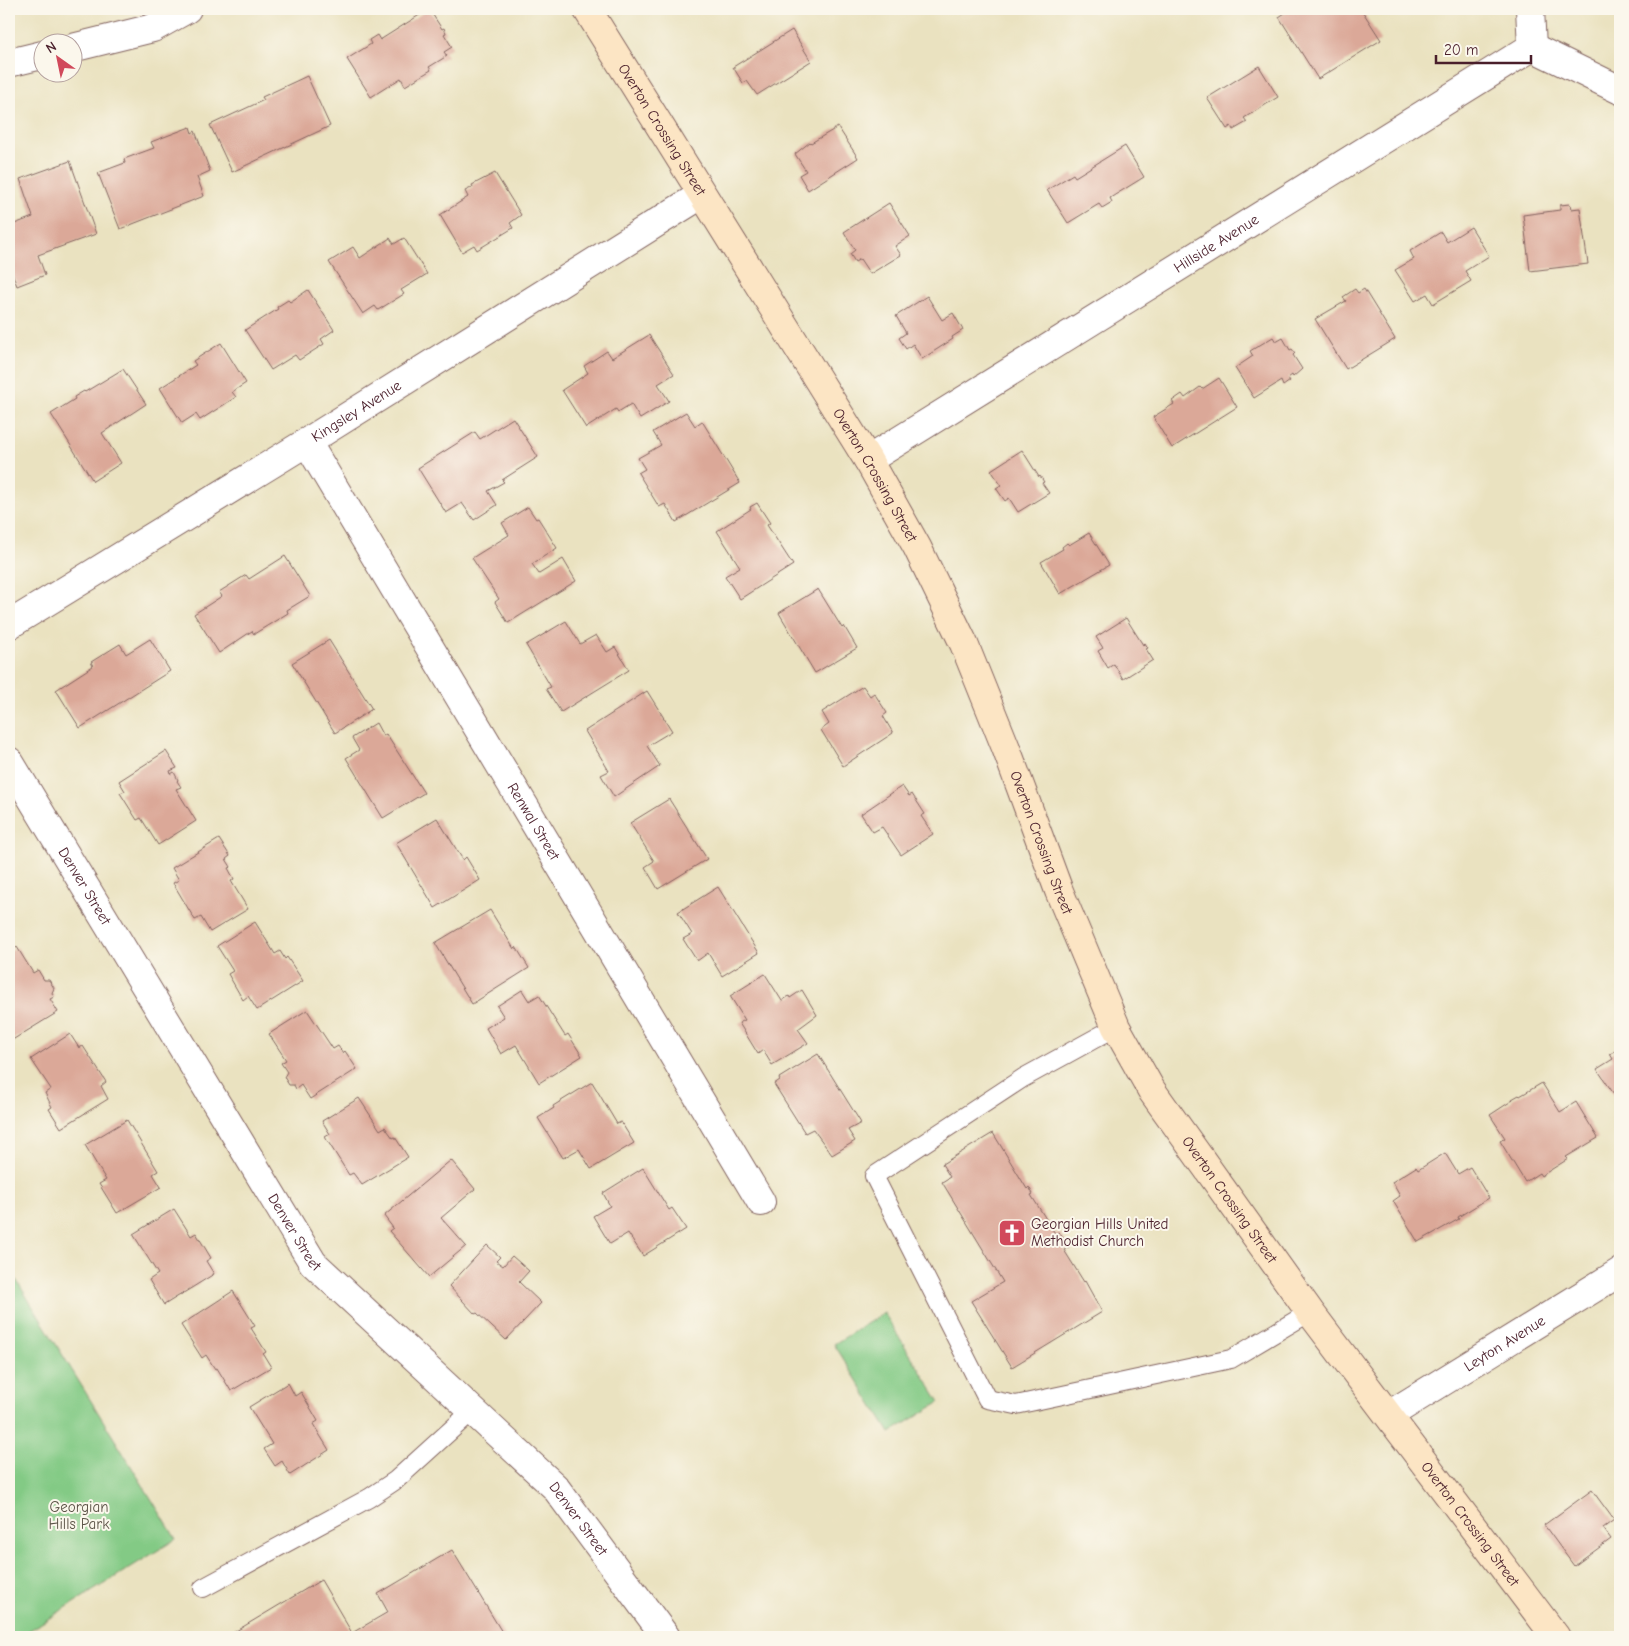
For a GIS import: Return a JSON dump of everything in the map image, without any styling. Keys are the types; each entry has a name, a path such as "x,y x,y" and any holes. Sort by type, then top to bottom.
{"street":[{"path":"82,46 153,28 187,9"},
{"name":"Overton Crossing Street","path":"587,9 868,460 917,547 964,644 1006,748 1059,891 1116,1027 1152,1091 1310,1312 1556,1637"},
{"path":"1530,9 1532,47 1620,90"},
{"name":"Hillside Avenue","path":"868,460 1532,47"},
{"path":"9,64 32,58"},
{"name":"Kingsley Avenue","path":"9,625 307,442 702,195"},
{"name":"Renwal Street","path":"307,442 762,1202"},
{"name":"Denver Street","path":"9,761 313,1263 554,1488 666,1637"},
{"name":"Leyton Avenue","path":"1389,1415 1620,1272"}],"lane":[{"path":"1116,1027 1023,1078 874,1176 988,1399 1016,1405 1231,1359 1310,1312"},
{"path":"203,1588 361,1502 396,1480 472,1411"}],"green space":[{"name":"Georgian Hills Park","path":"9,1268 176,1539 19,1637 9,1637"},
{"path":"884,1313 940,1402 890,1433 834,1344"}],"building":[{"path":"429,9 442,29 444,28 446,33 444,34 452,47 444,52 447,56 429,67 431,70 405,86 401,78 371,97 347,59 371,44 369,40 377,35 380,40"},
{"path":"1291,9 1361,9 1381,40 1318,79 1279,17"},
{"path":"792,30 811,61 757,95 747,81 743,83 733,67"},
{"path":"1259,66 1278,97 1244,118 1247,122 1233,130 1231,126 1227,129 1207,98"},
{"path":"307,76 330,126 232,172 210,125 264,100 262,97"},
{"path":"190,127 192,133 195,131 210,171 197,177 204,196 120,229 98,173 125,163 124,159 154,148 151,142"},
{"path":"838,127 858,158 808,190 799,175 806,171 795,154 810,142"},
{"path":"1125,146 1144,177 1110,198 1112,202 1102,208 1099,204 1068,223 1047,190 1073,174 1075,177"},
{"path":"70,161 96,234 38,255 45,275 17,286 9,265 9,226 33,217 20,179"},
{"path":"495,173 521,215 510,223 513,228 477,250 474,245 462,252 440,215 468,197 465,191 473,187 472,185"},
{"path":"889,203 910,236 895,246 901,255 870,274 860,259 855,262 850,254 855,250 844,232"},
{"path":"1570,204 1571,209 1580,208 1588,264 1530,271 1523,215 1560,210 1560,205"},
{"path":"1471,227 1489,256 1465,271 1471,281 1433,304 1427,294 1415,301 1395,270 1414,259 1410,251 1441,232 1447,242"},
{"path":"390,238 394,244 404,238 427,274 401,290 404,294 378,310 375,306 363,314 329,262 353,247 360,258"},
{"path":"1355,289 1358,293 1364,289 1395,339 1346,369 1315,319 1346,301 1343,297"},
{"path":"308,290 334,330 321,339 324,344 299,360 295,355 271,370 245,330 278,309 277,307 288,300 290,302"},
{"path":"927,296 942,320 953,313 963,330 952,337 953,339 922,359 913,344 906,349 899,338 906,333 896,316"},
{"path":"649,335 674,374 658,384 669,401 640,419 631,404 618,412 616,409 586,428 562,390 588,373 584,366 607,351 612,358"},
{"path":"1273,337 1276,342 1283,338 1290,350 1292,349 1295,353 1293,355 1302,369 1293,377 1292,375 1288,378 1290,381 1283,386 1281,381 1254,398 1235,368 1253,356 1250,351"},
{"path":"221,343 246,383 232,392 236,397 200,420 196,414 182,423 160,388 196,365 193,361"},
{"path":"123,369 146,404 102,433 121,463 93,481 51,414 75,399 74,397"},
{"path":"1219,378 1237,407 1172,448 1153,417 1174,404 1172,401 1182,394 1185,398 1200,387 1202,389"},
{"path":"686,412 695,426 702,421 740,483 676,522 665,504 659,507 638,473 645,469 638,458 661,445 653,432"},
{"path":"513,418 538,457 502,480 504,482 488,491 497,505 474,520 462,503 446,513 418,468 475,432 480,439"},
{"path":"1022,450 1044,482 1042,483 1049,493 1018,512 1009,498 1005,501 996,488 1001,485 991,470"},
{"path":"757,503 770,523 767,525 793,565 740,599 725,576 740,567 717,531"},
{"path":"528,507 536,519 538,518 557,548 532,564 539,574 563,559 576,581 508,623 495,602 499,599 472,558 509,535 502,523"},
{"path":"1089,533 1109,565 1060,594 1041,562 1063,549 1062,547 1067,543 1069,545"},
{"path":"285,556 310,596 287,610 288,613 254,634 252,631 219,653 194,614 222,596 219,592 246,575 249,579"},
{"path":"818,589 857,648 815,673 779,613"},
{"path":"1126,618 1143,645 1145,643 1148,648 1146,649 1153,660 1123,679 1114,664 1108,668 1098,651 1103,648 1096,637"},
{"path":"566,621 580,644 596,635 607,652 615,647 629,670 561,712 546,689 551,687 526,645"},
{"path":"150,639 170,671 80,728 56,690 93,666 91,662 120,644 126,654"},
{"path":"329,640 372,709 335,733 292,663"},
{"path":"863,686 870,696 874,693 887,713 883,716 893,733 843,766 821,730 829,724 822,712"},
{"path":"647,691 672,731 647,746 660,766 614,797 601,775 609,771 585,731"},
{"path":"376,723 383,736 386,734 424,793 383,818 346,758 359,750 352,738"},
{"path":"166,751 177,768 170,771 171,774 174,772 181,787 176,789 196,821 158,845 141,818 137,820 120,793 125,791 119,781"},
{"path":"902,786 909,796 912,794 925,814 921,816 933,834 901,855 882,827 873,832 861,814"},
{"path":"669,799 707,859 658,889 645,867 654,861 630,823"},
{"path":"437,818 463,860 466,857 480,880 435,908 396,843"},
{"path":"219,839 230,856 226,859 231,867 228,868 234,879 231,881 248,909 210,932 201,917 195,920 173,883 179,880 172,868"},
{"path":"718,887 759,953 722,976 708,953 697,961 683,939 692,934 678,912"},
{"path":"490,910 514,949 516,947 529,968 472,1004 435,943"},
{"path":"255,922 275,954 280,951 285,959 287,957 303,981 257,1010 248,996 243,1000 228,974 233,971 217,946"},
{"path":"17,947 33,973 38,970 44,980 49,980 54,988 52,993 54,997 50,999 58,1012 9,1042 9,952"},
{"path":"765,974 782,1001 802,990 817,1015 798,1029 808,1043 772,1065 763,1050 758,1054 739,1023 745,1020 730,996"},
{"path":"522,990 529,1001 539,995 565,1036 568,1034 582,1056 539,1083 516,1045 501,1054 486,1028 504,1017 497,1006"},
{"path":"307,1010 333,1049 338,1046 343,1053 345,1051 357,1069 310,1099 301,1085 296,1089 294,1085 289,1085 284,1077 287,1072 281,1063 286,1060 269,1034"},
{"path":"70,1034 79,1048 83,1046 106,1082 101,1086 108,1099 61,1128 49,1109 52,1107 45,1093 51,1089 31,1059"},
{"path":"1620,1048 1620,1103 1597,1069 1613,1059 1610,1054"},
{"path":"818,1054 861,1123 848,1130 855,1141 832,1155 813,1129 805,1133 774,1084 780,1080 779,1078"},
{"path":"592,1082 617,1124 621,1122 634,1143 591,1169 579,1149 563,1158 538,1118 554,1108 553,1106"},
{"path":"1542,1083 1560,1112 1576,1102 1598,1138 1566,1157 1568,1159 1541,1176 1539,1173 1525,1182 1500,1141 1505,1138 1490,1115 1512,1099"},
{"path":"359,1098 380,1130 385,1127 393,1138 395,1137 408,1157 362,1185 353,1173 349,1175 325,1137 330,1134 322,1121"},
{"path":"127,1120 158,1171 153,1174 161,1187 117,1213 99,1184 106,1180 85,1145"},
{"path":"993,1133 1027,1189 1029,1187 1033,1194 1031,1195 1056,1235 1059,1232 1069,1247 1064,1250 1085,1281 1102,1312 1012,1367 971,1301 1003,1282 942,1182 950,1177 942,1164"},
{"path":"1445,1153 1458,1174 1470,1167 1489,1198 1458,1217 1459,1219 1418,1242 1393,1201 1400,1196 1392,1182 1416,1167 1418,1170"},
{"path":"451,1160 475,1189 441,1218 466,1246 429,1277 389,1231 393,1228 384,1216"},
{"path":"643,1168 669,1210 672,1208 686,1229 643,1256 628,1233 610,1244 593,1216 610,1206 603,1193"},
{"path":"174,1209 191,1236 196,1233 211,1258 206,1261 214,1274 164,1305 149,1280 158,1274 133,1234"},
{"path":"487,1245 500,1257 496,1261 503,1266 512,1256 529,1271 519,1282 541,1303 506,1340 477,1313 475,1314 449,1286"},
{"path":"233,1291 255,1326 251,1328 266,1352 263,1354 271,1367 231,1391 217,1368 215,1369 206,1355 202,1358 181,1325"},
{"path":"288,1383 295,1396 301,1392 318,1421 313,1424 329,1450 290,1475 282,1461 275,1466 264,1449 272,1444 249,1407"},
{"path":"1592,1490 1614,1520 1603,1528 1611,1539 1574,1566 1544,1525"},
{"path":"452,1550 505,1637 226,1637 321,1580 352,1633 388,1612 378,1594"}],"place":[{"name":"Georgian Hills United Methodist Church","path":"1012,1233"}]}
